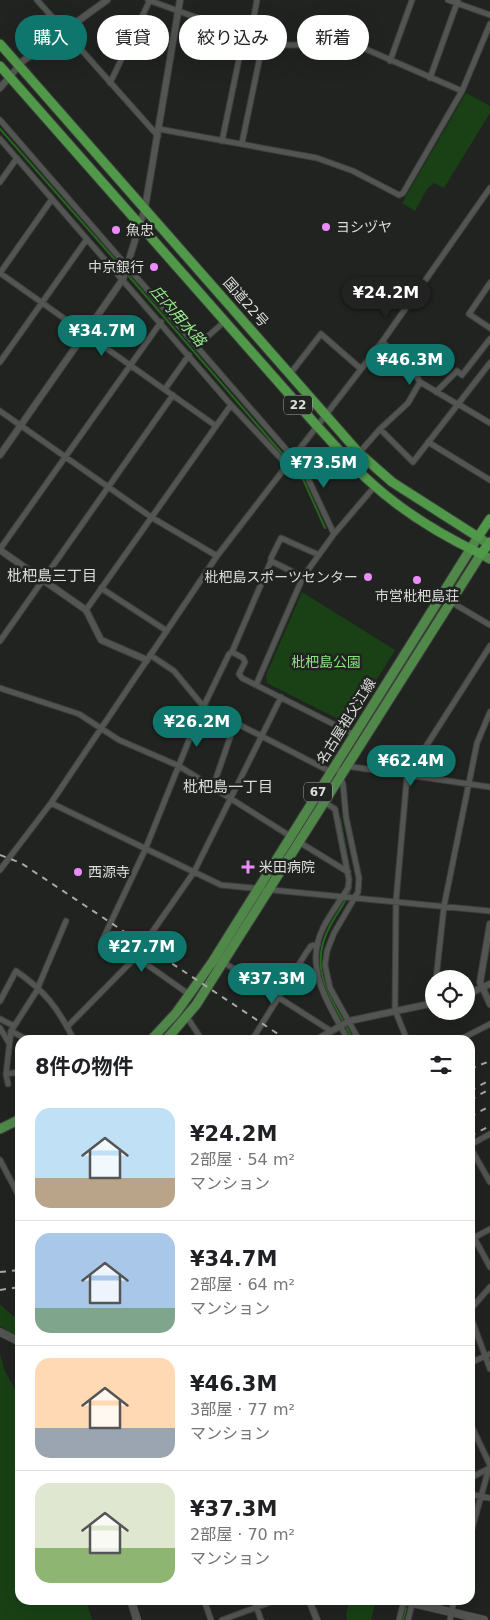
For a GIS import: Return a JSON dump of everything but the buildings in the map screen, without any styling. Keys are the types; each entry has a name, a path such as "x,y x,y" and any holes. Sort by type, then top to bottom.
{"highway":[{"name":"国道22号","path":"0,44 359,453 392,482 478,537"},
{"name":"国道22号","path":"0,66 317,426 375,486 414,515 481,554"},
{"path":"478,537 490,519"},
{"path":"481,554 490,544"}],"main road":[{"path":"478,537 490,544"},
{"name":"名古屋祖父江線","path":"156,1035 190,994 478,537"},
{"path":"481,554 490,559"},
{"name":"名古屋祖父江線","path":"171,1035 187,1017 223,962 481,554"},
{"path":"1,1126 15,1120"},
{"path":"0,1332 15,1340"},
{"path":"133,1605 138,1620"},
{"path":"421,1605 451,1616 484,1620"}],"street":[{"path":"37,0 50,15"},
{"path":"86,15 107,0"},
{"path":"0,455 123,280 128,268 145,208 180,0"},
{"path":"253,15 257,0"},
{"path":"390,62 412,0"},
{"path":"448,0 490,15"},
{"path":"110,82 148,1 187,15"},
{"path":"430,78 457,2"},
{"path":"159,129 242,143 326,161 353,171 399,195 403,193 462,91 490,24"},
{"path":"287,44 315,45 332,49 354,44 390,62 462,91"},
{"path":"87,56 158,136"},
{"path":"0,88 27,60"},
{"path":"222,141 241,60"},
{"path":"242,143 259,60"},
{"path":"0,120 292,458 311,482 334,534"},
{"path":"0,139 161,322 231,405 287,464"},
{"path":"0,182 17,158"},
{"path":"0,870 51,803 217,556 382,342 490,188"},
{"path":"52,199 0,273 216,426"},
{"path":"0,362 87,239"},
{"path":"490,283 469,314 490,328"},
{"path":"197,346 225,321"},
{"path":"161,322 0,549 86,610 100,640 148,658 174,671 203,706 331,772"},
{"path":"290,374 321,334 361,369"},
{"path":"436,392 457,371 462,375 490,339"},
{"path":"382,342 410,366 420,382 490,423"},
{"path":"165,390 189,355"},
{"path":"380,429 413,462 490,363"},
{"path":"359,453 408,402 420,382"},
{"path":"0,641 173,395"},
{"path":"86,610 231,405"},
{"path":"0,411 151,517 217,556"},
{"path":"428,442 490,480"},
{"path":"256,685 302,577 334,534 375,486"},
{"path":"102,942 145,850 203,706 229,654 232,652 282,538 319,555"},
{"path":"272,561 302,577"},
{"path":"102,588 167,631"},
{"path":"451,602 490,625"},
{"path":"405,1035 395,1010 396,901 407,776 490,646"},
{"path":"232,652 243,658 245,662 239,674 242,678 364,740"},
{"path":"0,688 79,714 119,740 179,766 290,836"},
{"path":"67,1027 136,956 194,872 281,697"},
{"path":"437,970 444,906 470,784 476,743 490,712"},
{"path":"213,787 235,723"},
{"path":"347,1035 330,988 325,966 334,933 354,897 359,878 346,817 343,784 336,764 490,787"},
{"path":"324,802 335,809 348,872 348,888 344,897 326,922 318,944 315,959 317,978 344,1023 355,1035"},
{"path":"51,803 221,885 490,911"},
{"path":"299,842 348,872"},
{"path":"8,1084 6,1074 9,1044 13,1028 38,987 66,921"},
{"path":"490,924 480,982 490,1004"},
{"path":"105,935 190,994"},
{"path":"255,1035 310,946 318,944"},
{"path":"223,962 331,1031"},
{"path":"0,1001 16,971 38,987 56,1007 71,1035"},
{"path":"475,991 490,984"},
{"path":"324,1035 344,1023 425,1004"},
{"path":"187,1017 199,1035"},
{"path":"0,1019 22,1035"},
{"path":"469,1035 490,1024"},
{"path":"0,1028 9,1044"},
{"path":"6,1074 15,1073"},
{"path":"475,1143 490,1134"},
{"path":"475,1155 490,1182"},
{"path":"1,1162 15,1189"},
{"path":"475,1237 490,1229"},
{"path":"475,1244 490,1267"},
{"path":"475,1304 490,1287"},
{"path":"475,1327 487,1355 490,1369"},
{"path":"475,1361 487,1355"},
{"path":"475,1434 490,1467 475,1516"},
{"path":"475,1475 490,1467"},
{"path":"475,1495 490,1498"},
{"path":"206,1605 211,1620"},
{"path":"222,1620 262,1605"},
{"path":"311,1605 317,1620"},
{"path":"399,1620 402,1605"},
{"path":"408,1620 412,1605"},
{"path":"257,1607 261,1620"}],"green space":[{"path":"466,93 490,106 490,113 444,188 434,183 427,189 415,211 402,203"},
{"name":"枇杷島公園","path":"302,592 395,650 350,723 346,723 267,683 266,675"},
{"path":"0,1304 15,1318 15,1336 0,1326"},
{"path":"0,1353 4,1369 15,1390 15,1605 88,1605 92,1620 0,1620"},
{"path":"348,1605 375,1605 371,1620 347,1620"}],"waterway":[{"name":"庄内用水路","path":"0,129 124,270"},
{"name":"庄内用水路","path":"127,274 302,477 325,528"},
{"path":"334,747 333,735 336,728"},
{"path":"340,819 351,880"},
{"path":"350,1035 331,999 322,973 321,959 323,944 329,928 347,898 351,887"},
{"name":"庄内用水路","path":"403,1620 406,1608"}],"railway":[{"path":"0,855 21,863 279,1035"},
{"path":"475,1067 490,1061"},
{"path":"475,1088 490,1080"},
{"path":"475,1097 490,1089"},
{"path":"475,1114 490,1106"},
{"path":"475,1134 490,1126"},
{"path":"0,1272 15,1270"},
{"path":"0,1290 15,1288"}],"place":[{"name":"ヨシヅヤ","path":"326,227"},
{"name":"魚忠","path":"116,230"},
{"name":"中京銀行","path":"154,267"},
{"name":"枇杷島スポーツセンター","path":"368,577"},
{"name":"市営枇杷島荘","path":"417,580"},
{"name":"米田病院","path":"248,867"},
{"name":"西源寺","path":"78,872"}],"district":[{"name":"枇杷島三丁目","path":"52,576"},
{"name":"枇杷島一丁目","path":"228,787"}]}
